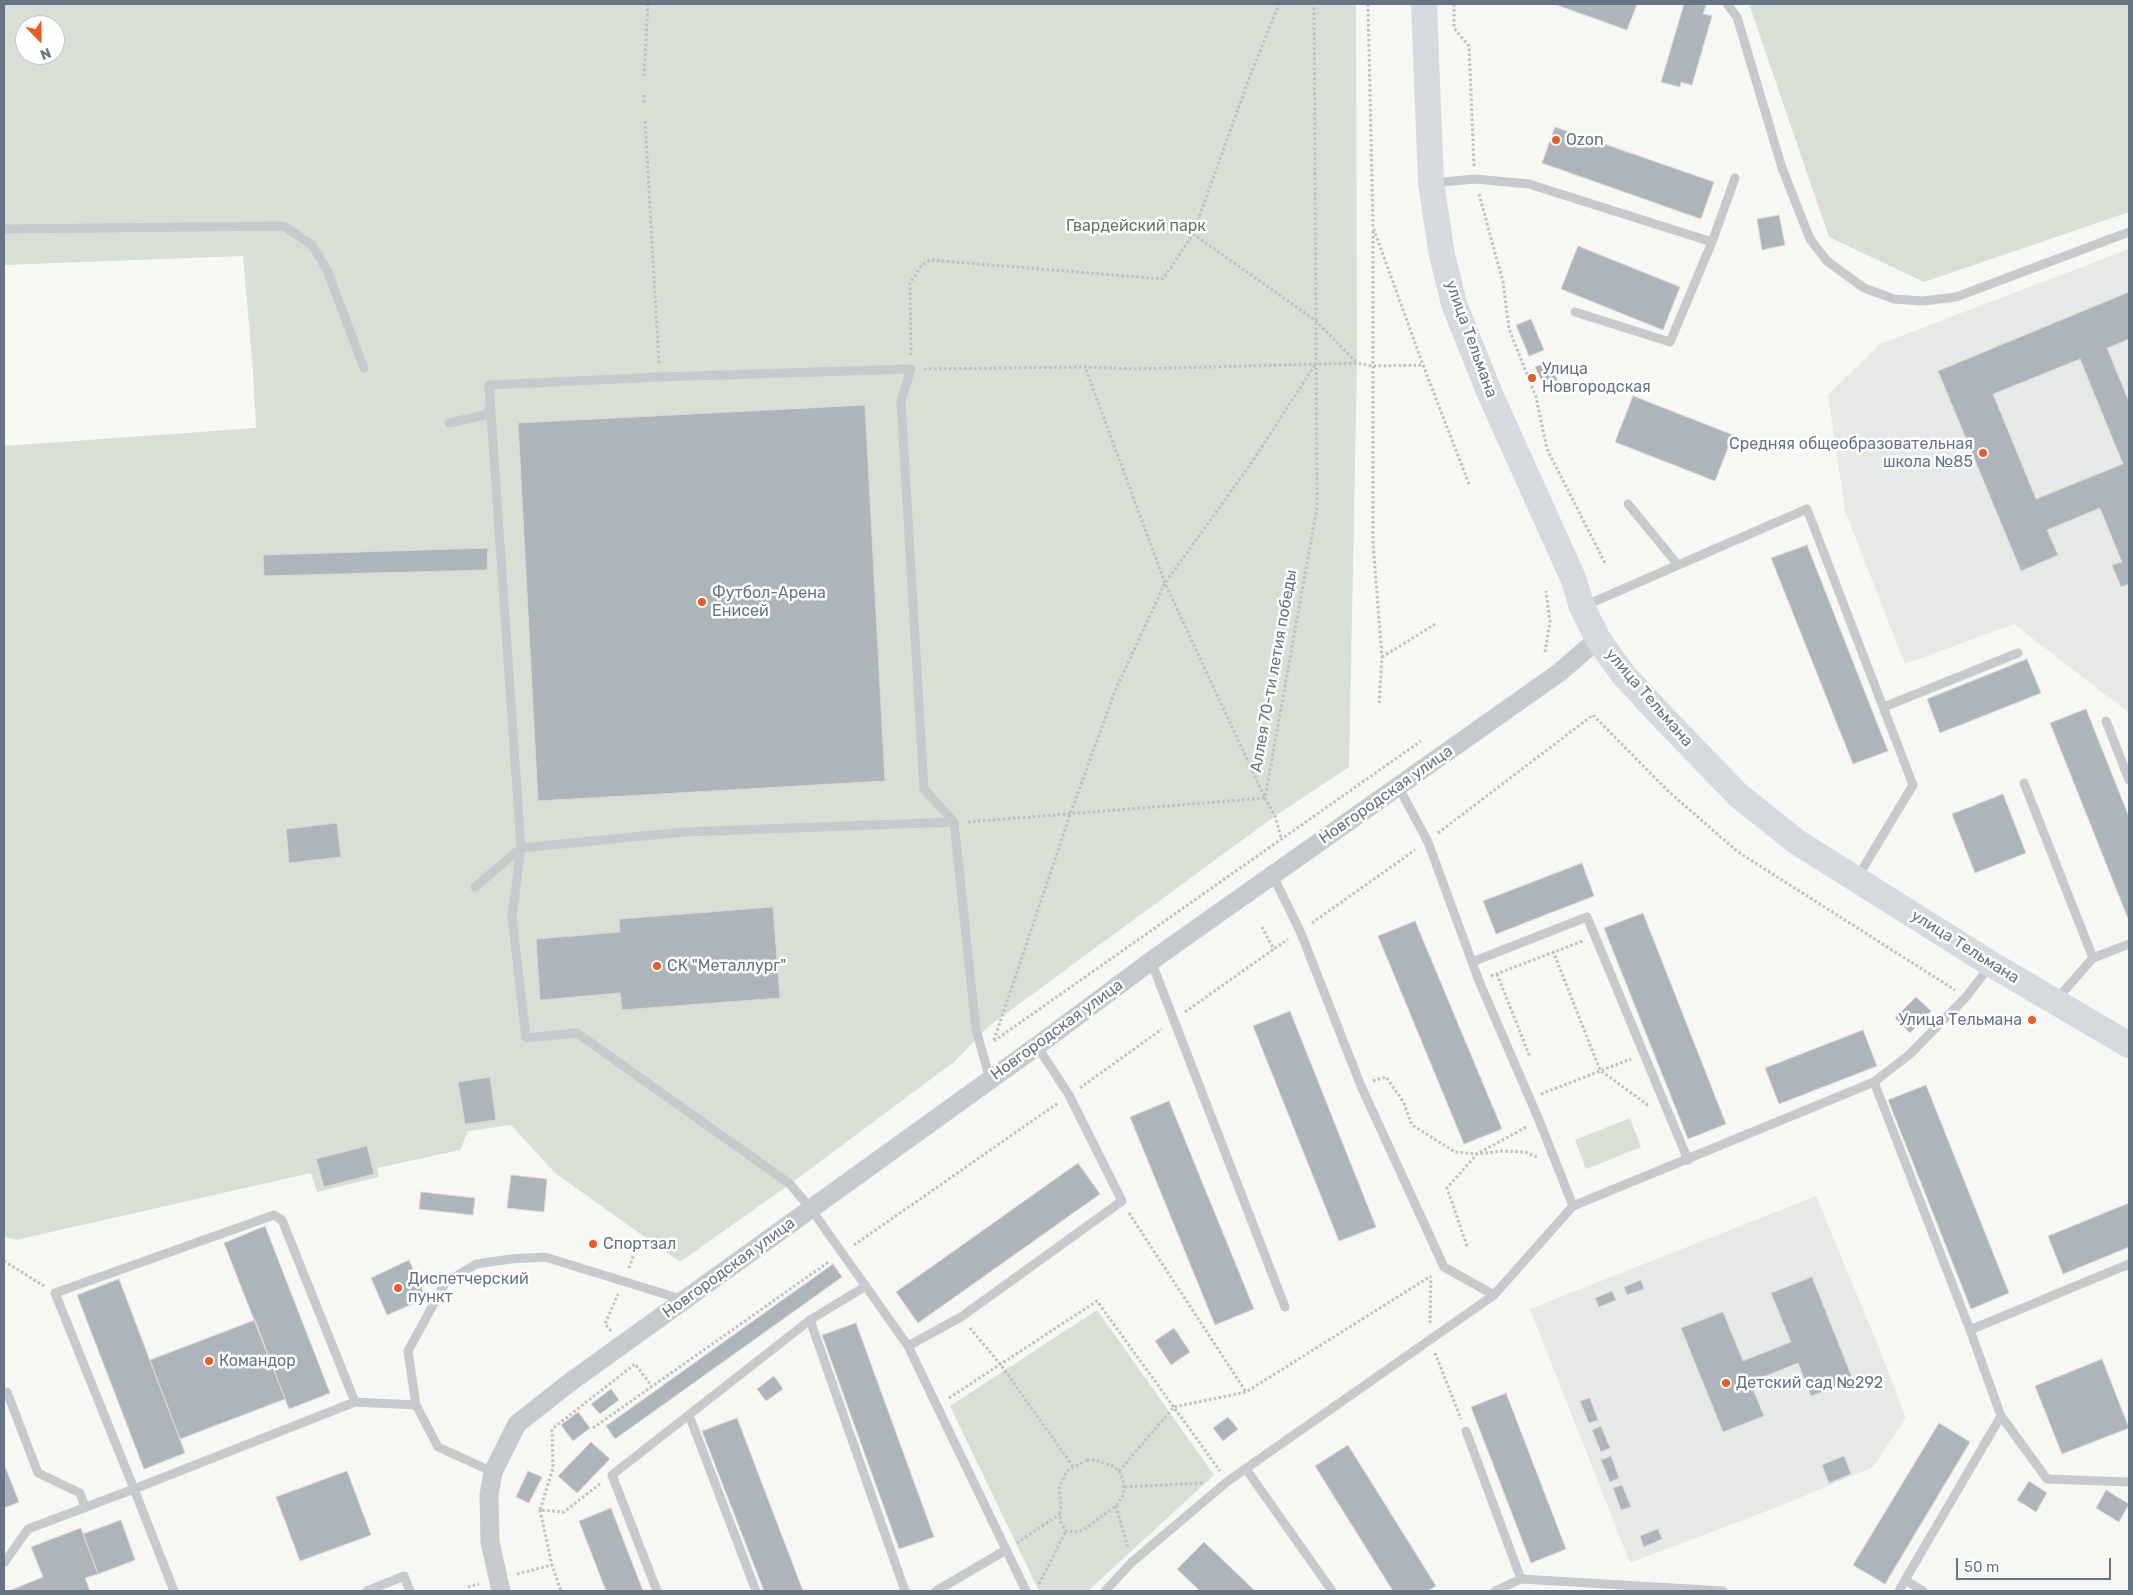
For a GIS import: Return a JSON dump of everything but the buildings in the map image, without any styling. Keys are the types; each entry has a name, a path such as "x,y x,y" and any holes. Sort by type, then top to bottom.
{"main road":[{"name":"улица Тельмана","path":"1424,4 1431,183 1442,255 1454,304 1490,394 1573,578 1582,607 1598,639 1623,674 1738,795 1797,842 1991,964 2129,1045"}],"street":[{"name":"Новгородская улица","path":"493,1472 517,1424 569,1383 811,1210 1151,961 1560,672 1598,639"},
{"path":"493,1472 489,1495 490,1542 499,1585"}],"lane":[{"path":"1727,4 1737,17 1782,168 1810,239 1827,261 1864,288 1894,299 1923,301 1956,297 2129,232"},
{"path":"1574,312 1670,342 1712,242 1735,178"},
{"path":"1431,183 1475,179 1529,184 1712,242"},
{"path":"4,229 284,226 312,245 327,270 364,368"},
{"path":"990,1079 976,1030 954,822 924,789 901,401 911,369 660,377 489,385 489,414 520,848 512,918 526,1038 577,1033 790,1184 811,1210 908,1346 1026,1591"},
{"path":"449,423 489,414"},
{"path":"1628,504 1678,564"},
{"path":"1582,607 1807,509 1913,785 1856,880"},
{"path":"1884,707 2018,653"},
{"path":"2106,721 2129,780"},
{"path":"2024,783 2093,958"},
{"path":"1398,786 1428,842 1479,981 1539,1120 1572,1206"},
{"path":"475,887 520,848 684,832 954,822"},
{"path":"1273,876 1300,931 1361,1086 1444,1266 1494,1295"},
{"path":"1472,962 1587,917 1688,1160"},
{"path":"2055,1002 2093,958 2129,944"},
{"path":"1151,961 1285,1307"},
{"path":"1105,1591 1132,1562 1228,1481 1494,1295 1572,1206 1688,1160 1874,1082 1910,1054 1966,997 1991,964"},
{"path":"908,1346 961,1317 1122,1202 1069,1095 1037,1046"},
{"path":"1874,1082 1970,1330 2001,1416 2047,1479 2129,1482"},
{"path":"174,1591 55,1293 274,1215 282,1220 355,1402"},
{"path":"493,1472 438,1447 416,1405 408,1351 445,1283 476,1264 545,1257 684,1300"},
{"path":"1970,1330 2129,1264"},
{"path":"657,1591 612,1475 810,1320 866,1286"},
{"path":"810,1320 905,1591"},
{"path":"7,1392 38,1472 80,1493 85,1507"},
{"path":"4,1562 28,1529 355,1402 416,1405"},
{"path":"689,1415 756,1591"},
{"path":"1899,1591 2001,1416"},
{"path":"1466,1431 1521,1579"},
{"path":"1246,1469 1332,1591"},
{"path":"936,1591 1006,1550"},
{"path":"367,1591 404,1576 410,1591"},
{"path":"1495,1591 1521,1579 1723,1591"},
{"path":"1905,1580 1923,1591"}],"path":[{"path":"644,76 648,4"},
{"path":"1279,4 1250,76 1193,234 1163,278 930,260 922,265 910,283 911,369 1085,367 1134,369 1316,364 1423,365"},
{"name":"Аллея 70-ти летия победы","path":"1265,798 1317,507 1314,4"},
{"path":"1368,4 1373,227 1373,544 1382,657 1379,705"},
{"path":"1454,4 1454,28 1469,46 1475,179 1503,282 1509,329 1536,397 1547,449 1606,564"},
{"path":"644,95 644,102"},
{"path":"645,121 660,377"},
{"path":"1373,227 1469,484"},
{"path":"1193,234 1315,320 1357,364"},
{"path":"1316,364 1250,465 1165,583 1115,691 1071,812 994,1040 1281,837 1421,741"},
{"path":"1085,367 1165,583 1275,816 1281,837"},
{"path":"1545,652 1550,622 1546,590"},
{"path":"1382,657 1437,623"},
{"path":"594,1428 651,1385 842,1254 1428,842 1593,715 1668,791 1738,852 1966,997"},
{"path":"954,822 1265,798"},
{"path":"1262,927 1274,950"},
{"path":"1479,981 1595,936"},
{"path":"1554,952 1600,1070 1672,1123"},
{"path":"1497,974 1533,1065"},
{"path":"1529,1098 1643,1054"},
{"path":"1361,1086 1386,1077 1402,1101 1412,1125 1455,1152 1477,1154 1501,1151 1525,1152 1558,1167"},
{"path":"1467,1246 1447,1188 1477,1154 1539,1120 1544,1093 1540,1084"},
{"path":"1122,1202 1246,1392"},
{"path":"634,1254 605,1324 651,1385"},
{"path":"4,1261 55,1293"},
{"path":"1119,1471 1174,1407 1246,1392 1431,1276 1430,1340 1466,1431"},
{"path":"936,1407 1097,1301 1228,1481"},
{"path":"961,1317 1001,1365 1074,1468"},
{"path":"561,1591 552,1565 540,1510 553,1468 552,1429 635,1364"},
{"path":"1087,1460 1095,1460 1112,1466 1119,1471 1125,1487 1121,1500 1116,1506 1083,1530 1078,1532 1066,1531 1061,1523 1059,1488 1067,1471 1087,1460"},
{"path":"540,1510 564,1512 612,1475"},
{"path":"1125,1487 1228,1481"},
{"path":"1116,1506 1132,1562"},
{"path":"1006,1550 1060,1514"},
{"path":"1035,1591 1066,1531"},
{"path":"468,1587 499,1585 552,1565"}],"shaded area":[{"name":"Средняя общеобразовательная школа №85","path":"2129,249 2129,713 2014,624 1905,664 1845,511 1828,395 1880,344"},
{"name":"Детский сад №292","path":"1816,1196 1906,1418 1873,1467 1785,1504 1630,1563 1530,1309"}],"green space":[{"name":"Гвардейский парк","path":"4,4 1356,4 1357,363 1349,767 1275,816 989,1026 954,1062 790,1184 680,1262 555,1173 511,1125 468,1131 460,1150 377,1168 379,1177 317,1192 311,1173 16,1240 4,1237 4,446 256,428 243,256 4,265"},
{"path":"1749,4 2129,4 2129,212 1924,282 1829,237"},
{"path":"1630,1118 1641,1147 1586,1169 1575,1140"},
{"path":"1097,1310 1214,1475 1088,1591 1039,1591 950,1406"}],"place":[{"name":"Ozon","path":"1556,140"},
{"name":"Улица Новгородская","path":"1532,378"},
{"name":"Средняя общеобразовательная школа №85","path":"1983,453"},
{"name":"Футбол-Арена Енисей","path":"702,602"},
{"name":"СК \"Металлург\"","path":"657,966"},
{"name":"Улица Тельмана","path":"2032,1020"},
{"name":"Спортзал","path":"593,1244"},
{"name":"Диспетчерский пункт","path":"398,1288"},
{"name":"Командор","path":"209,1361"},
{"name":"Детский сад №292","path":"1726,1383"}]}
